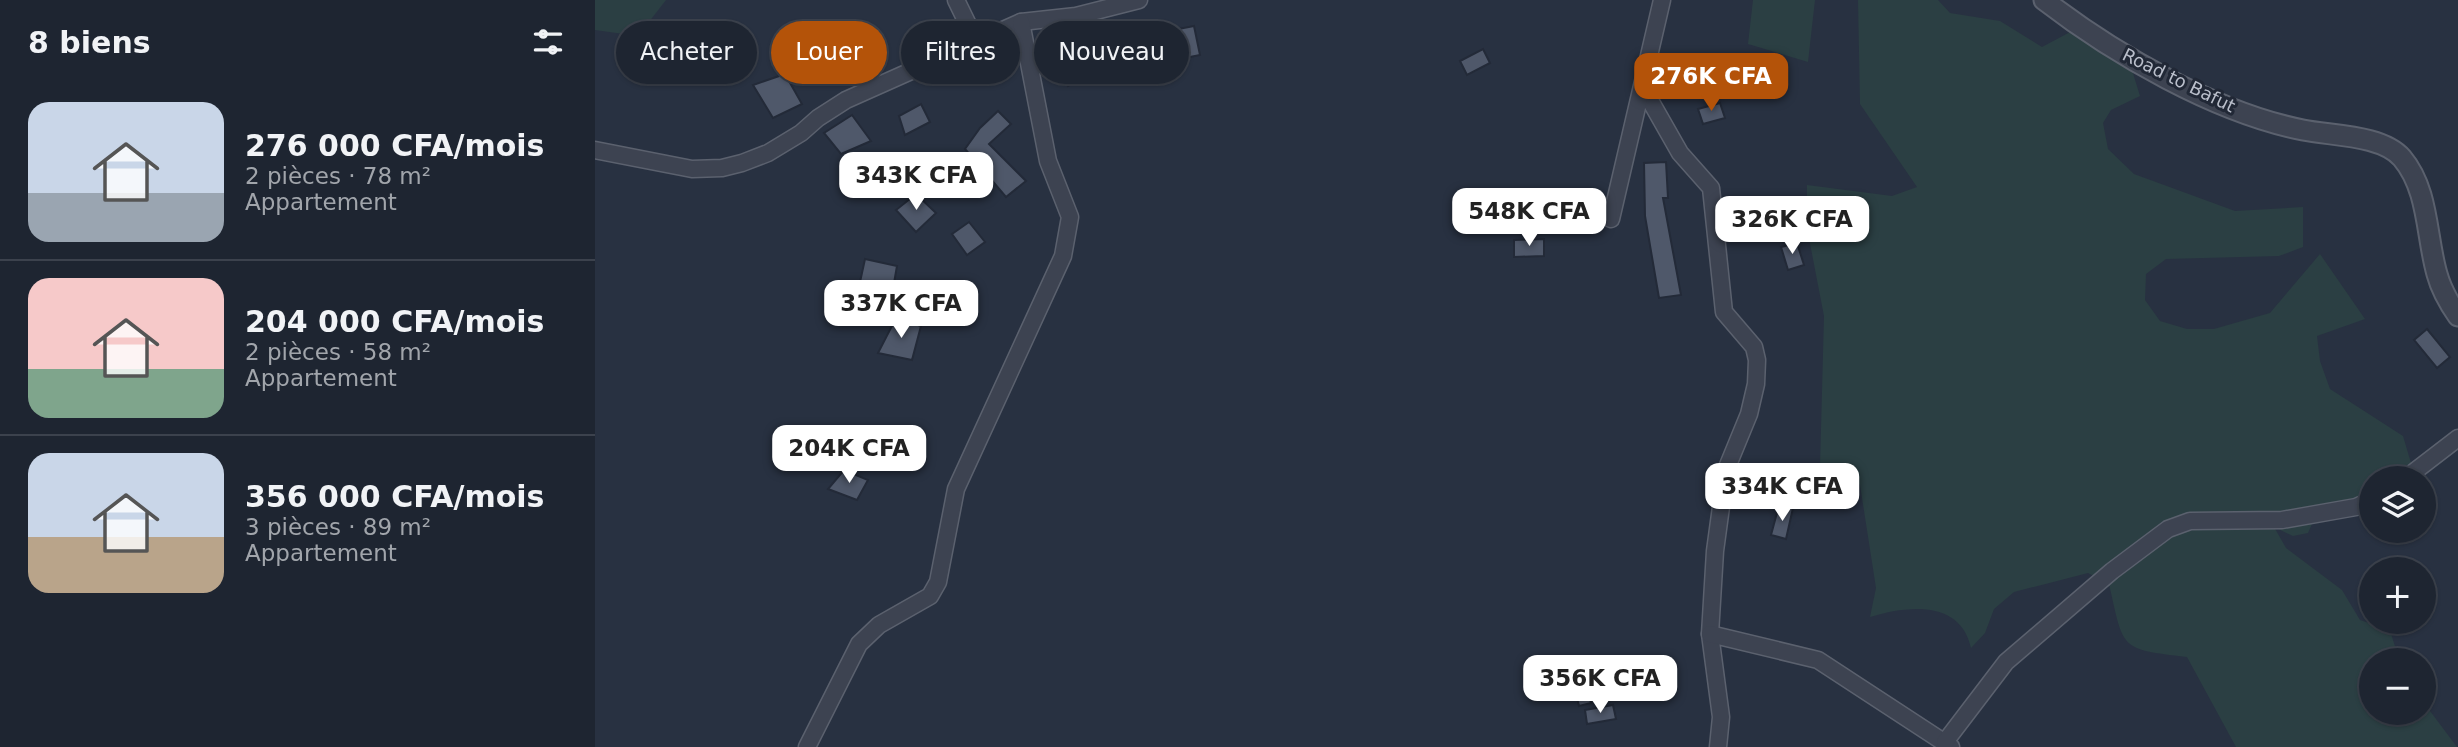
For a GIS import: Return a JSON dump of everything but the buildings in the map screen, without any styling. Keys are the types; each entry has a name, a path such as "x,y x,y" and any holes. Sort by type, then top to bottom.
{"street":[{"path":"956,0 966,21"},
{"path":"807,747 859,644 879,625 930,596 938,582 956,489 1063,256 1070,217 1048,160 1021,22 1076,16 1139,0"},
{"path":"1611,219 1662,0"},
{"name":"Road to Bafut","path":"2044,0 2139,62 2223,105 2294,128 2337,137 2372,140 2390,146 2404,160 2416,180 2437,273 2444,293 2458,316"},
{"path":"595,150 692,169 722,168 743,163 768,153 801,133 846,100 901,75"},
{"path":"1643,88 1680,153 1711,188 1724,312 1754,347 1757,360 1756,384 1748,414 1726,470 1715,551 1710,634 1721,717 1718,747"},
{"path":"2422,466 2458,438"},
{"path":"1710,634 1818,660 1948,745 2005,662 2112,571 2168,529 2190,521 2282,520 2359,506"}],"green space":[{"path":"595,0 666,0 650,21 616,21 616,33 595,30"},
{"path":"1753,0 1815,0 1808,62 1748,44"},
{"path":"1858,0 1938,0 1950,13 2000,21 2042,47 2091,21 2097,37 2132,70 2140,96 2111,110 2103,123 2108,149 2134,174 2235,211 2303,207 2303,247 2279,256 2166,259 2146,274 2145,300 2160,321 2187,329 2214,329 2270,313 2320,254 2365,319 2317,336 2320,361 2330,389 2403,436 2411,463 2405,466 2359,466 2359,507 2340,518 2315,517 2308,533 2293,536 2274,527 2286,548 2342,590 2359,618 2359,634 2391,634 2395,648 2359,648 2359,725 2436,725 2436,719 2457,747 2236,747 2187,657 2148,652 2128,642 2118,622 2109,584 2088,573 2014,592 1994,609 1985,633 1971,648 1965,632 1956,621 1945,614 1916,609 1870,617 1876,588 1860,485 1842,467 1820,466 1824,316 1807,228 1807,185 1892,196 1917,187 1860,104"}]}
